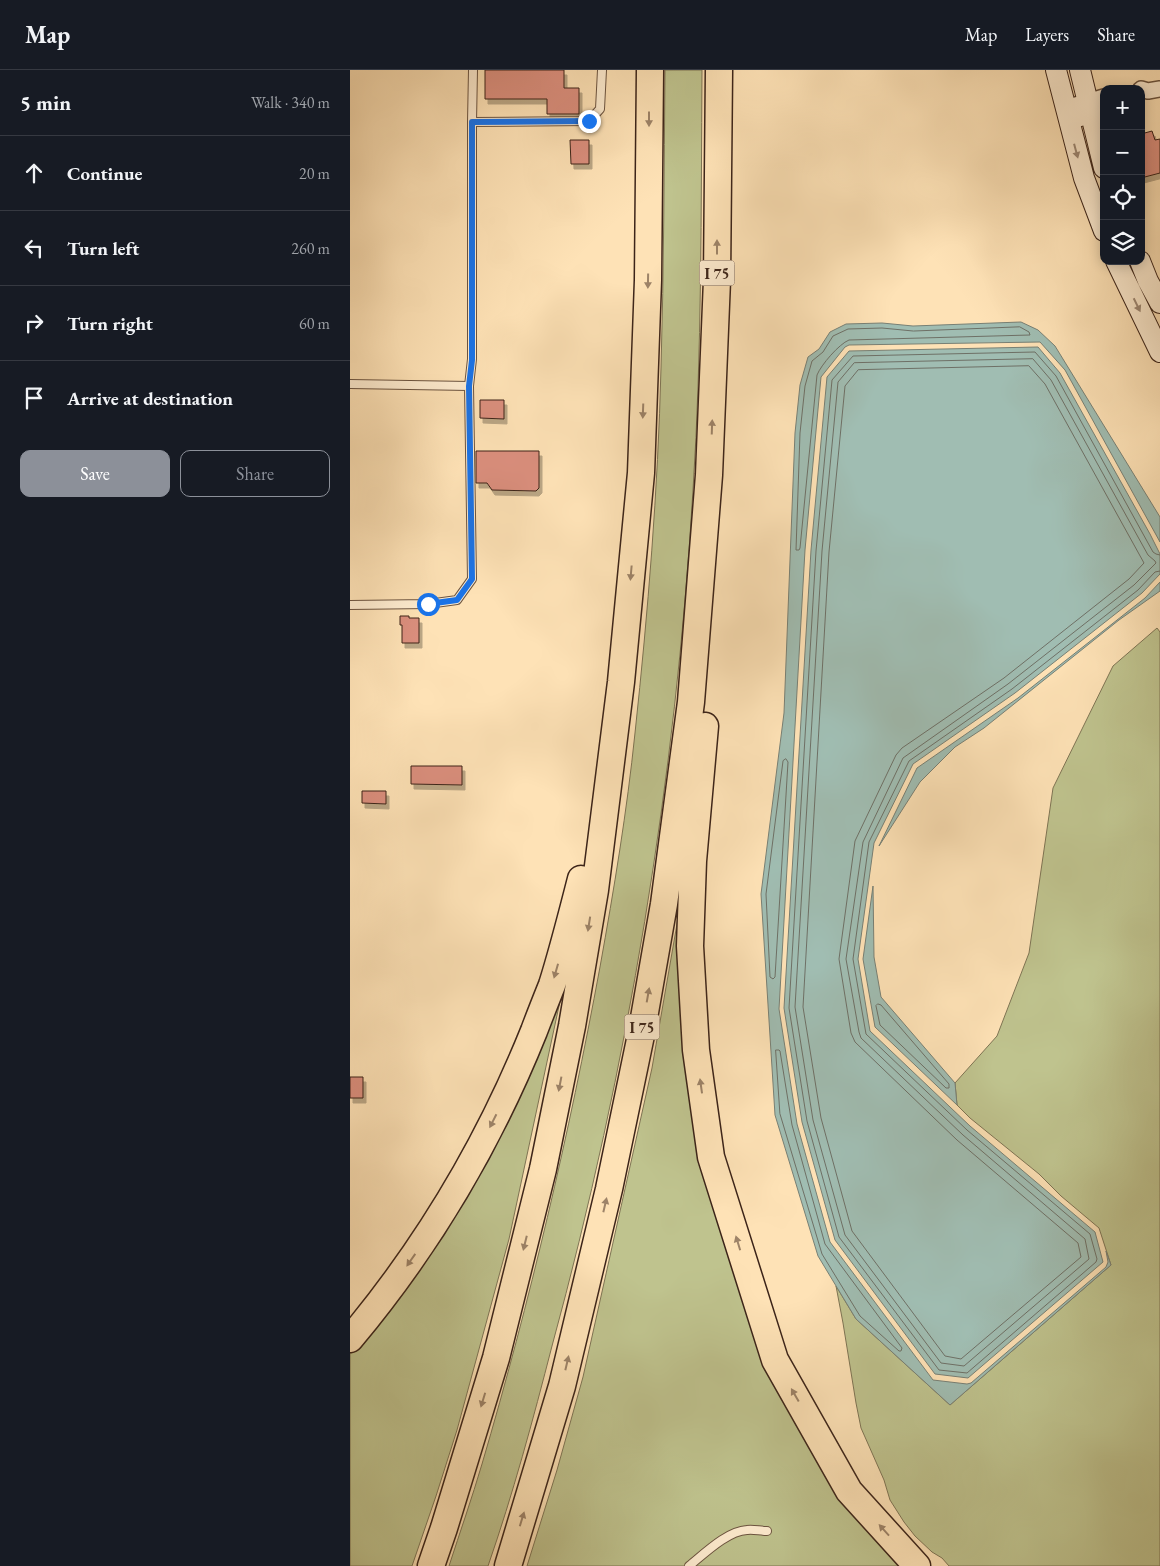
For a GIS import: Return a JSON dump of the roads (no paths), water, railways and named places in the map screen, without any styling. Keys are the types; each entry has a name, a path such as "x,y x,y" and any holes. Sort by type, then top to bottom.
{"highway":[{"path":"430,1566 444,1528 496,1358 543,1169 574,1016 595,890 613,755 641,474 648,280 650,70"},
{"name":"I 75","path":"508,1566 562,1386 609,1189 641,1036 664,904 691,702 710,475 717,280 719,70"},
{"path":"710,475 715,559 713,639 693,861 690,946 696,1050 712,1157 775,1360 849,1491 917,1566"},
{"path":"350,1338 395,1282 446,1208 505,1098 552,985 613,755"}],"street":[{"path":"1056,70 1084,178 1100,220"},
{"path":"1080,70 1096,106 1100,137"},
{"path":"1067,115 1096,106"},
{"path":"1118,265 1160,352"},
{"path":"1142,265 1160,303"}],"lane":[{"path":"350,605 428,604 457,600 472,579 469,386 472,360 473,70"},
{"path":"472,122 589,121 600,109 602,70"},
{"path":"350,384 469,386"},
{"path":"689,1566 728,1536 746,1530 767,1531"}],"water":[{"path":"1021,322 1038,330 1055,346 1160,517 1160,542 1065,370 1040,342 849,345 845,347 821,377 805,550 779,1009 797,1124 830,1242 933,1380 967,1384 971,1383 1106,1267 1108,1262 1106,1251 1111,1265 950,1405 856,1319 818,1256 775,1115 761,894 784,713 795,433 800,385 808,357 819,349 830,332 846,324 882,323 913,326"},
{"path":"1038,347 1060,373 1150,534 1160,554 1160,574 1142,593 1015,693 913,764 874,843 858,959 870,1031 970,1126 1095,1232 1103,1262 968,1378 935,1374 835,1240 802,1122 784,1008 811,550 827,377 849,351"},
{"path":"1160,582 1160,591 1119,620 984,728 955,747 920,782 879,846 917,768 1018,698 1145,598"},
{"path":"873,886 874,957 881,997 955,1083 957,1105 875,1027 863,959"}]}
